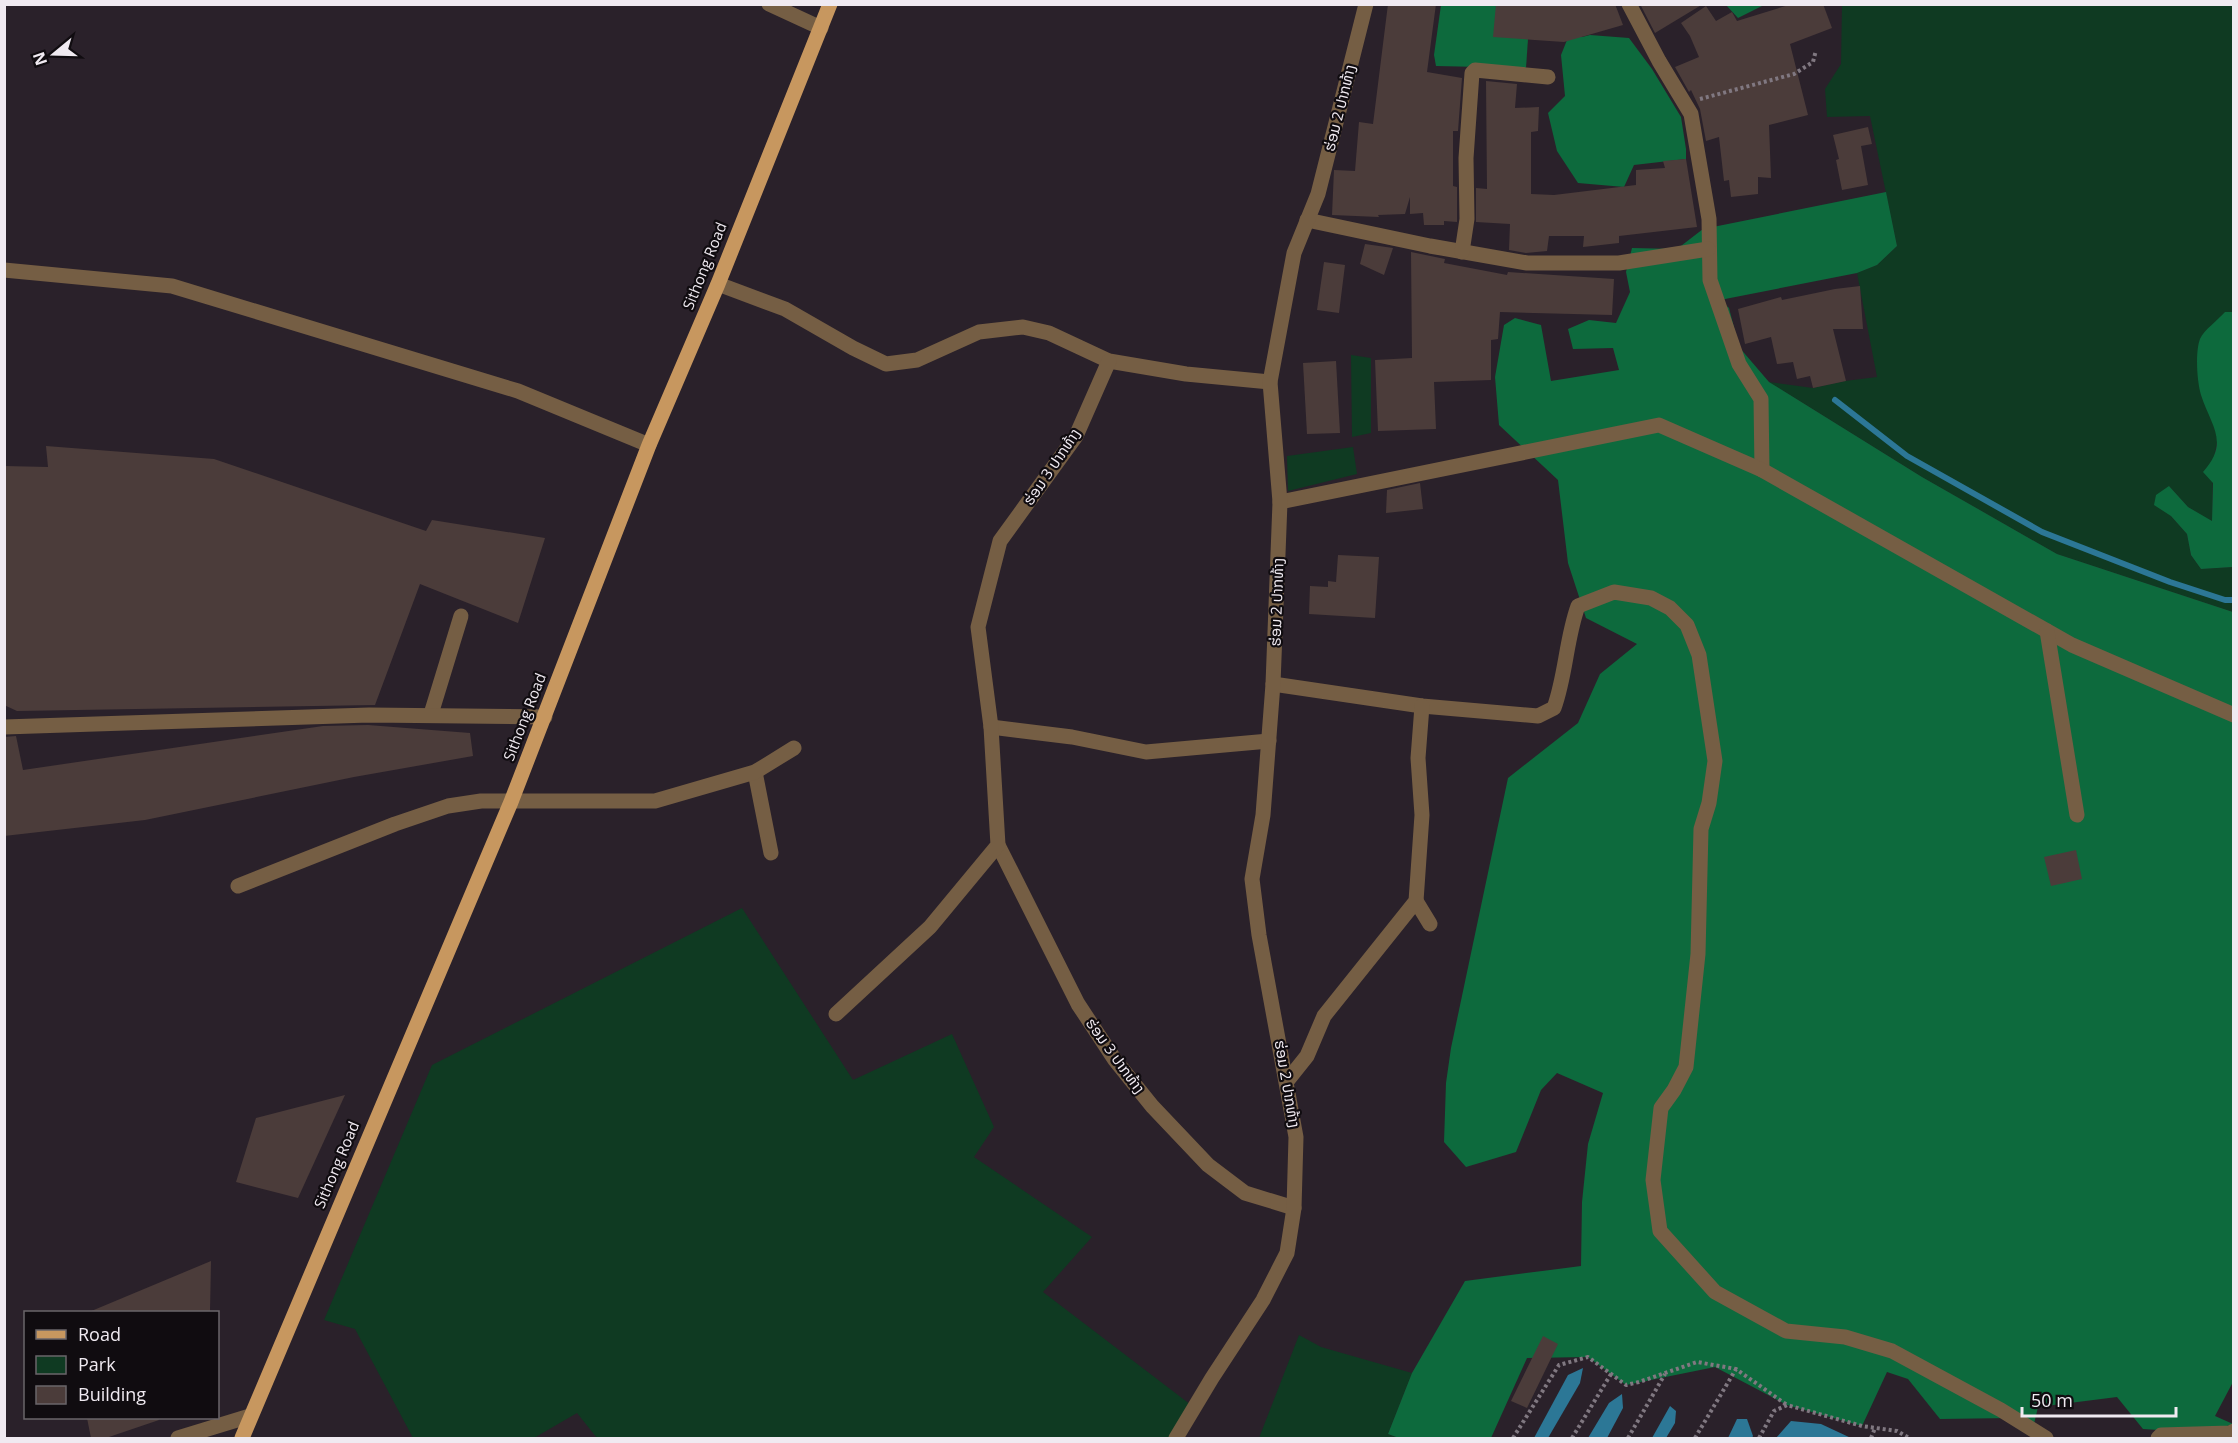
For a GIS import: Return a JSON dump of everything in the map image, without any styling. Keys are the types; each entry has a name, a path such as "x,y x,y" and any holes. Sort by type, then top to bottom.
{"main road":[{"name":"Sithong Road","path":"242,1438 511,802 649,445 718,284 830,4"}],"street":[{"path":"769,4 821,28"},
{"name":"ຮ່ອມ 2 ປາກທ້າງ","path":"1176,1438 1263,1300 1287,1253 1294,1208 1296,1137 1259,935 1252,879 1263,815 1274,684 1281,502 1270,382 1294,253 1318,194 1366,4"},
{"path":"1629,4 1659,61 1691,114 1709,219 1710,280 1739,363 1761,399 1762,470"},
{"path":"1462,252 1467,219 1466,158 1472,73 1475,70 1548,77"},
{"path":"1307,220 1527,263 1619,263 1708,249"},
{"path":"4,270 172,286 518,391 649,445"},
{"path":"718,284 785,309 886,364 917,360 979,332 1023,327 1049,333 1109,361 1186,374 1270,382"},
{"name":"ຮ່ອມ 3 ປາກທ້າງ","path":"1109,361 1076,436 1000,541 978,627 991,728 999,845 1078,1004 1115,1060 1152,1106 1208,1165 1245,1193 1294,1208"},
{"path":"1281,502 1659,425 1762,470 2072,645 2234,716"},
{"path":"1274,684 1422,706 1538,716 1554,708 1562,687 1573,620 1578,606 1614,592 1651,598 1670,608 1687,625 1699,655 1715,760 1709,803 1701,829 1698,954 1686,1067 1661,1108 1653,1180 1660,1230 1715,1292 1786,1331 1845,1337 1892,1350 2001,1410 2046,1438"},
{"path":"431,714 461,616"},
{"path":"2047,631 2077,815"},
{"path":"1287,1081 1307,1056 1324,1016 1416,901 1422,815 1418,758 1422,706"},
{"path":"4,727 431,714 545,717"},
{"path":"991,728 1072,737 1146,752 1269,741"},
{"path":"238,886 448,806 481,801 655,801 755,772 794,748"},
{"path":"755,772 771,853"},
{"path":"836,1014 930,927 999,845"},
{"path":"1416,901 1430,924"},
{"path":"178,1438 250,1416"},
{"path":"2158,1438 2161,1435 2234,1431"}],"path":[{"path":"1684,103 1794,74 1813,62 1816,50"},
{"path":"1513,1438 1559,1365 1588,1356 1626,1385 1697,1362 1736,1369 1787,1405 1875,1428 1897,1431 1909,1438"},
{"path":"1695,1438 1736,1369"},
{"path":"1628,1438 1666,1373"},
{"path":"1572,1438 1611,1374"},
{"path":"1759,1438 1774,1411 1787,1405"},
{"path":"1870,1438 1875,1428"}],"green space":[{"path":"1441,5 1496,5 1528,39 1526,68 1436,66 1434,55"},
{"path":"1726,5 1764,5 1738,18"},
{"path":"1842,5 2233,5 2233,312 2225,312 2211,417 2218,437 2213,461 2212,522 2188,507 2169,486 2171,516 2187,534 2191,555 2201,569 2233,567 2233,612 2057,554 1922,477 1769,382 1813,388 1877,377 1857,273 1877,265 1897,246 1870,116 1827,117 1825,89 1841,64"},
{"path":"1571,30 1582,37 1590,35 1629,38 1652,69 1681,117 1686,159 1634,165 1624,187 1578,183 1557,151 1548,113 1565,96 1561,55"},
{"path":"1886,192 1897,246 1877,265 1857,273 1720,300 1729,308 1739,347 1769,382 1922,477 2057,554 2233,612 2234,1380 2215,1416 2233,1424 2206,1433 2143,1429 2117,1397 2038,1407 2033,1428 2012,1418 1940,1419 1908,1379 1887,1372 1862,1426 1787,1405 1715,1367 1626,1385 1588,1357 1527,1358 1491,1438 1399,1438 1388,1434 1412,1373 1465,1281 1581,1266 1582,1202 1588,1144 1603,1093 1557,1073 1541,1090 1516,1152 1466,1167 1444,1142 1446,1083 1451,1048 1508,778 1578,723 1600,674 1637,644 1586,618 1568,563 1558,480 1499,425 1495,377 1504,325 1515,318 1541,325 1551,381 1619,370 1613,348 1573,349 1568,329 1589,320 1616,323 1630,292 1626,272 1632,248 1677,249 1703,229"},
{"path":"2225,312 2234,312 2233,567 2201,569 2191,555 2187,534 2171,516 2154,505 2156,495 2169,486 2188,507 2212,521 2213,483 2203,472 2211,461 2217,443 2200,389 2197,351 2202,336"},
{"path":"1351,355 1371,358 1371,433 1352,437"},
{"path":"1353,447 1357,474 1288,491 1287,456"},
{"path":"742,908 853,1080 952,1034 994,1127 974,1157 1092,1237 1043,1292 1195,1408 1172,1438 597,1438 577,1413 534,1438 413,1438 355,1329 324,1320 432,1065"},
{"path":"1299,1335 1321,1347 1412,1373 1388,1434 1399,1438 1259,1438"}],"water":[{"path":"1583,1368 1580,1383 1548,1438 1534,1438 1568,1375"},
{"path":"1622,1394 1623,1408 1607,1438 1588,1438 1609,1403"},
{"path":"1670,1406 1676,1411 1675,1423 1666,1438 1652,1438"},
{"path":"1737,1419 1747,1419 1752,1438 1728,1438"},
{"path":"1791,1421 1821,1424 1851,1438 1776,1438"}],"building":[{"path":"1388,4 1436,4 1427,72 1462,78 1458,131 1453,131 1453,186 1457,187 1457,222 1444,221 1444,225 1424,225 1423,213 1410,214 1410,197 1405,214 1378,215 1379,217 1332,215 1334,170 1355,171 1359,122 1373,124"},
{"path":"1496,4 1615,4 1623,25 1564,42 1493,37"},
{"path":"1640,4 1703,4 1655,33"},
{"path":"1792,4 1823,4 1832,28 1790,44 1808,115 1769,125 1771,178 1758,177 1758,194 1731,197 1729,180 1724,181 1719,137 1706,141 1700,109 1691,90 1689,92 1675,67 1699,57 1690,36 1681,23 1706,6 1716,21 1732,12 1737,21"},
{"path":"1486,81 1517,84 1515,108 1539,107 1538,131 1531,132 1531,194 1554,195 1636,185 1636,170 1665,168 1663,161 1686,159 1697,227 1619,236 1619,243 1583,247 1584,236 1549,236 1547,251 1526,253 1509,250 1510,224 1476,222 1476,188 1487,189"},
{"path":"1868,127 1872,144 1861,146 1868,185 1842,190 1836,160 1839,159 1833,135"},
{"path":"1365,244 1393,248 1384,275 1360,264"},
{"path":"1411,252 1445,259 1444,263 1507,275 1508,272 1614,279 1612,315 1500,312 1498,339 1491,340 1491,380 1434,382 1436,429 1378,431 1375,360 1412,358"},
{"path":"1324,262 1345,265 1339,313 1317,310"},
{"path":"1860,286 1863,329 1833,329 1846,381 1813,388 1810,376 1797,379 1793,362 1777,364 1771,337 1745,344 1738,309 1781,297 1782,300"},
{"path":"1336,361 1340,433 1307,434 1303,363"},
{"path":"46,446 214,459 426,531 432,520 545,538 518,623 420,584 375,705 17,711 4,705 4,466 48,467"},
{"path":"1420,483 1423,509 1386,513 1387,490"},
{"path":"1338,555 1379,557 1375,618 1309,614 1310,586 1328,587 1328,581 1336,582"},
{"path":"368,725 470,733 473,756 354,777 145,820 4,836 4,737 16,736 23,770 323,726"},
{"path":"2076,850 2082,879 2051,886 2044,857"},
{"path":"345,1095 298,1198 236,1182 256,1118"},
{"path":"211,1261 210,1311 91,1311"},
{"path":"1543,1336 1558,1344 1527,1408 1511,1401"},
{"path":"87,1419 159,1420 106,1438 91,1438"}],"waterway":[{"path":"1835,400 1907,456 2042,532 2170,582 2225,600 2234,600"}]}
